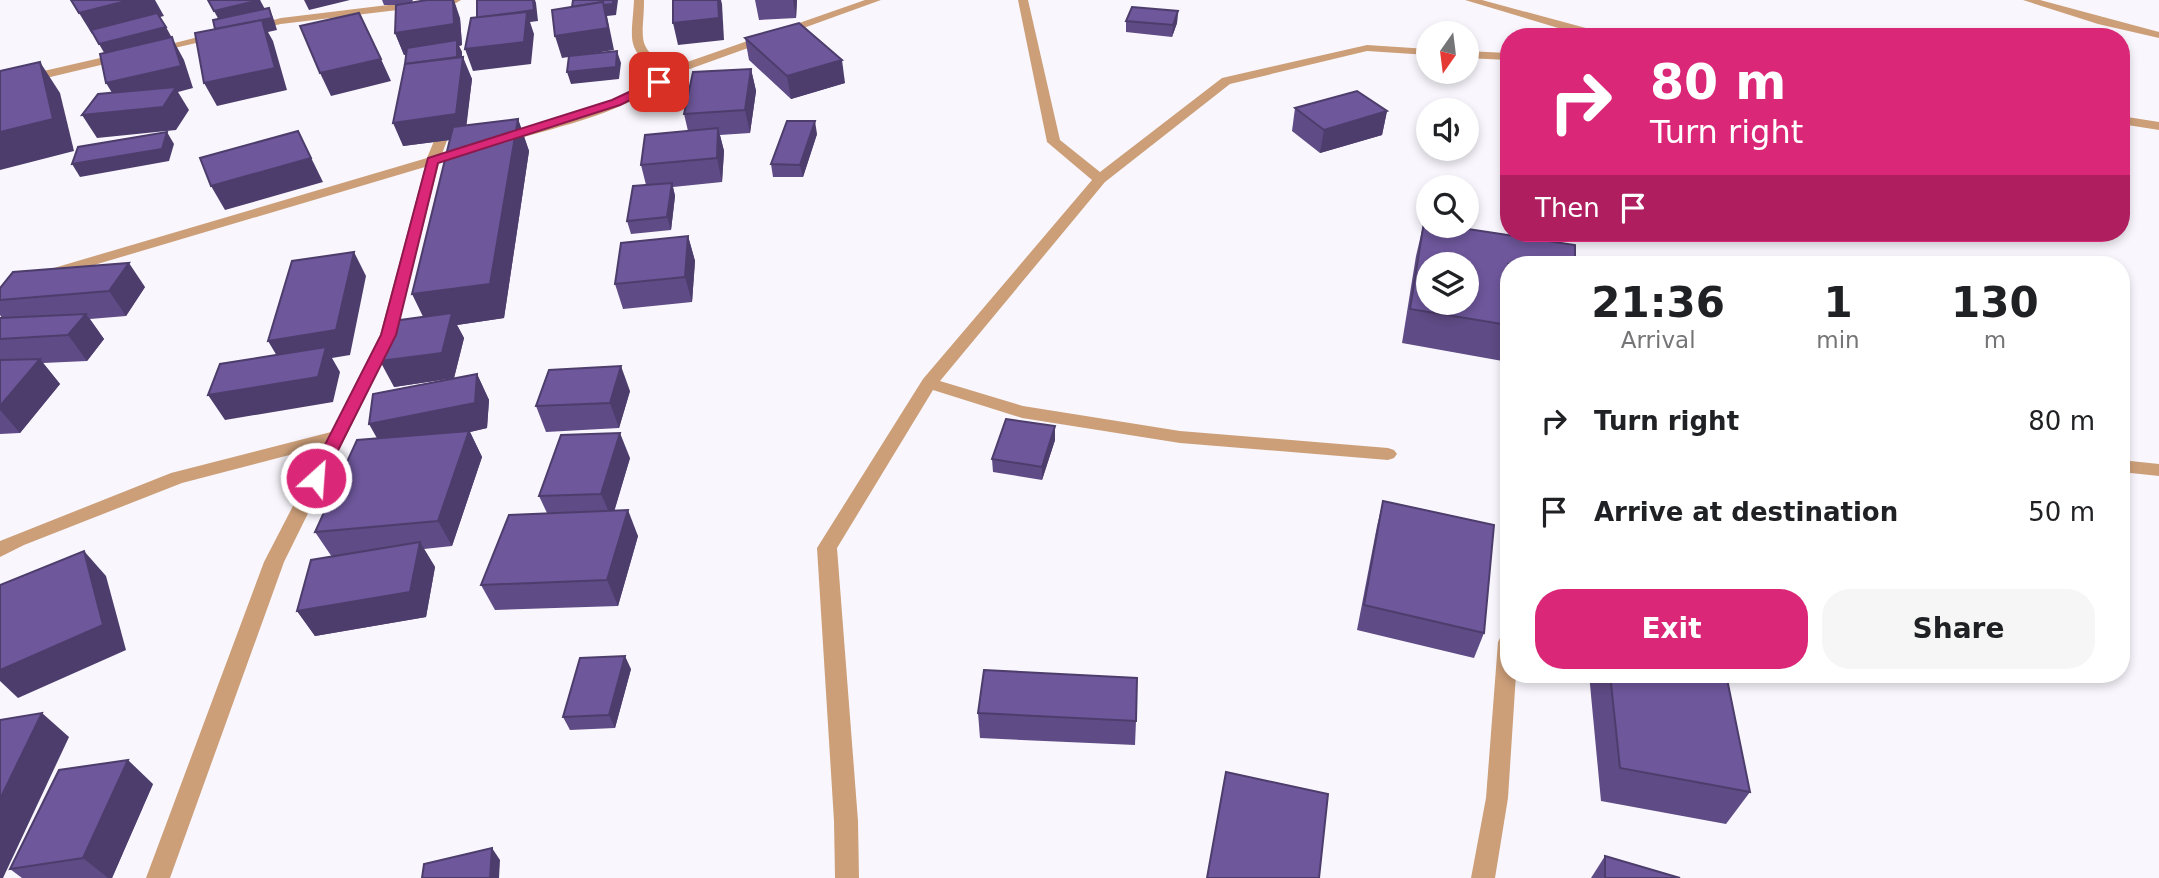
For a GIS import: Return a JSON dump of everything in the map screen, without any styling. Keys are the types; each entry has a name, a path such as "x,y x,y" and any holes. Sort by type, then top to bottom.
{"street":[{"path":"333,0 333,15"},
{"path":"639,0 638,46 644,57 669,72"},
{"path":"485,144 616,103 659,82 669,72 876,0"},
{"path":"1023,0 1054,142 1100,179"},
{"path":"1470,0 1557,28"},
{"path":"2028,0 2128,28"},
{"path":"243,30 281,21 453,5"},
{"path":"2130,28 2159,35"},
{"path":"0,85 230,33"},
{"path":"847,878 846,821 827,548 929,383 1100,179 1226,81 1367,48 1416,51"},
{"path":"1479,55 1500,56"},
{"path":"158,878 274,562 388,335 433,161 452,114 452,101"},
{"path":"2130,121 2159,125"},
{"path":"34,279 459,153"},
{"path":"929,383 1022,412 1180,437 1388,454"},
{"path":"0,550 17,540 177,478 337,436"},
{"path":"2130,467 2159,470"},
{"path":"1483,878 1497,798 1505,683"}],"building":[{"path":"71,0 130,0 79,13"},
{"path":"208,0 260,0 214,11"},
{"path":"427,0 453,0 454,24 395,33 396,5"},
{"path":"477,0 533,0 534,10 477,18"},
{"path":"573,0 613,0 613,4 603,5 603,2 572,7"},
{"path":"673,0 718,0 719,18 673,23"},
{"path":"603,2 608,28 555,36 552,10"},
{"path":"1132,7 1178,11 1173,25 1126,21"},
{"path":"269,8 272,18 215,29 213,20"},
{"path":"527,12 524,42 465,49 471,18"},
{"path":"157,13 166,27 99,44 91,30"},
{"path":"359,13 381,59 320,73 300,26"},
{"path":"262,20 275,68 204,83 195,33"},
{"path":"799,23 842,60 787,76 745,38"},
{"path":"172,37 181,66 106,83 100,54"},
{"path":"457,40 457,57 405,64 407,48"},
{"path":"617,51 616,67 567,72 569,56"},
{"path":"463,57 456,114 393,123 405,64"},
{"path":"40,62 53,119 0,132 0,71"},
{"path":"751,69 745,110 684,114 693,72"},
{"path":"176,87 163,107 82,115 98,94"},
{"path":"1357,91 1387,111 1324,130 1295,108"},
{"path":"518,119 490,284 412,294 453,127"},
{"path":"787,121 815,121 800,165 771,164"},
{"path":"718,128 717,158 641,165 645,135"},
{"path":"298,131 311,158 211,186 200,158"},
{"path":"167,132 162,149 72,164 78,147"},
{"path":"672,183 667,217 627,221 633,186"},
{"path":"1479,231 1500,234 1500,242 1555,242 1575,245 1575,256 1500,256 1500,324 1447,315 1479,315 1479,252 1419,252 1421,238 1479,238"},
{"path":"688,236 685,277 615,284 621,243"},
{"path":"354,252 336,330 268,341 292,261"},
{"path":"129,263 109,291 0,300 0,288 13,272"},
{"path":"1416,272 1416,310 1410,309"},
{"path":"452,313 442,353 380,361 393,321"},
{"path":"86,314 68,335 0,339 0,318"},
{"path":"326,347 318,377 208,395 220,364"},
{"path":"40,359 0,406 0,360"},
{"path":"621,366 610,403 536,406 549,370"},
{"path":"477,374 475,403 369,424 373,394"},
{"path":"1006,419 1055,426 1042,467 992,459"},
{"path":"469,431 438,521 315,532 357,440"},
{"path":"620,433 601,494 539,496 561,435"},
{"path":"1383,501 1494,525 1484,633 1364,605"},
{"path":"628,510 607,580 481,585 509,515"},
{"path":"420,542 410,592 297,611 311,560"},
{"path":"84,551 103,625 0,670 0,585"},
{"path":"625,656 609,715 563,717 580,658"},
{"path":"984,670 1137,678 1136,721 978,713"},
{"path":"1611,683 1728,683 1750,792 1620,768"},
{"path":"42,713 0,799 0,720"},
{"path":"128,760 83,858 10,869 59,770"},
{"path":"1226,772 1328,794 1319,878 1207,878"},
{"path":"492,848 490,878 422,878 424,864"},
{"path":"1605,856 1680,878 1605,878"}],"route":[{"path":"316,478 388,335 433,161 616,103 659,82"}]}
